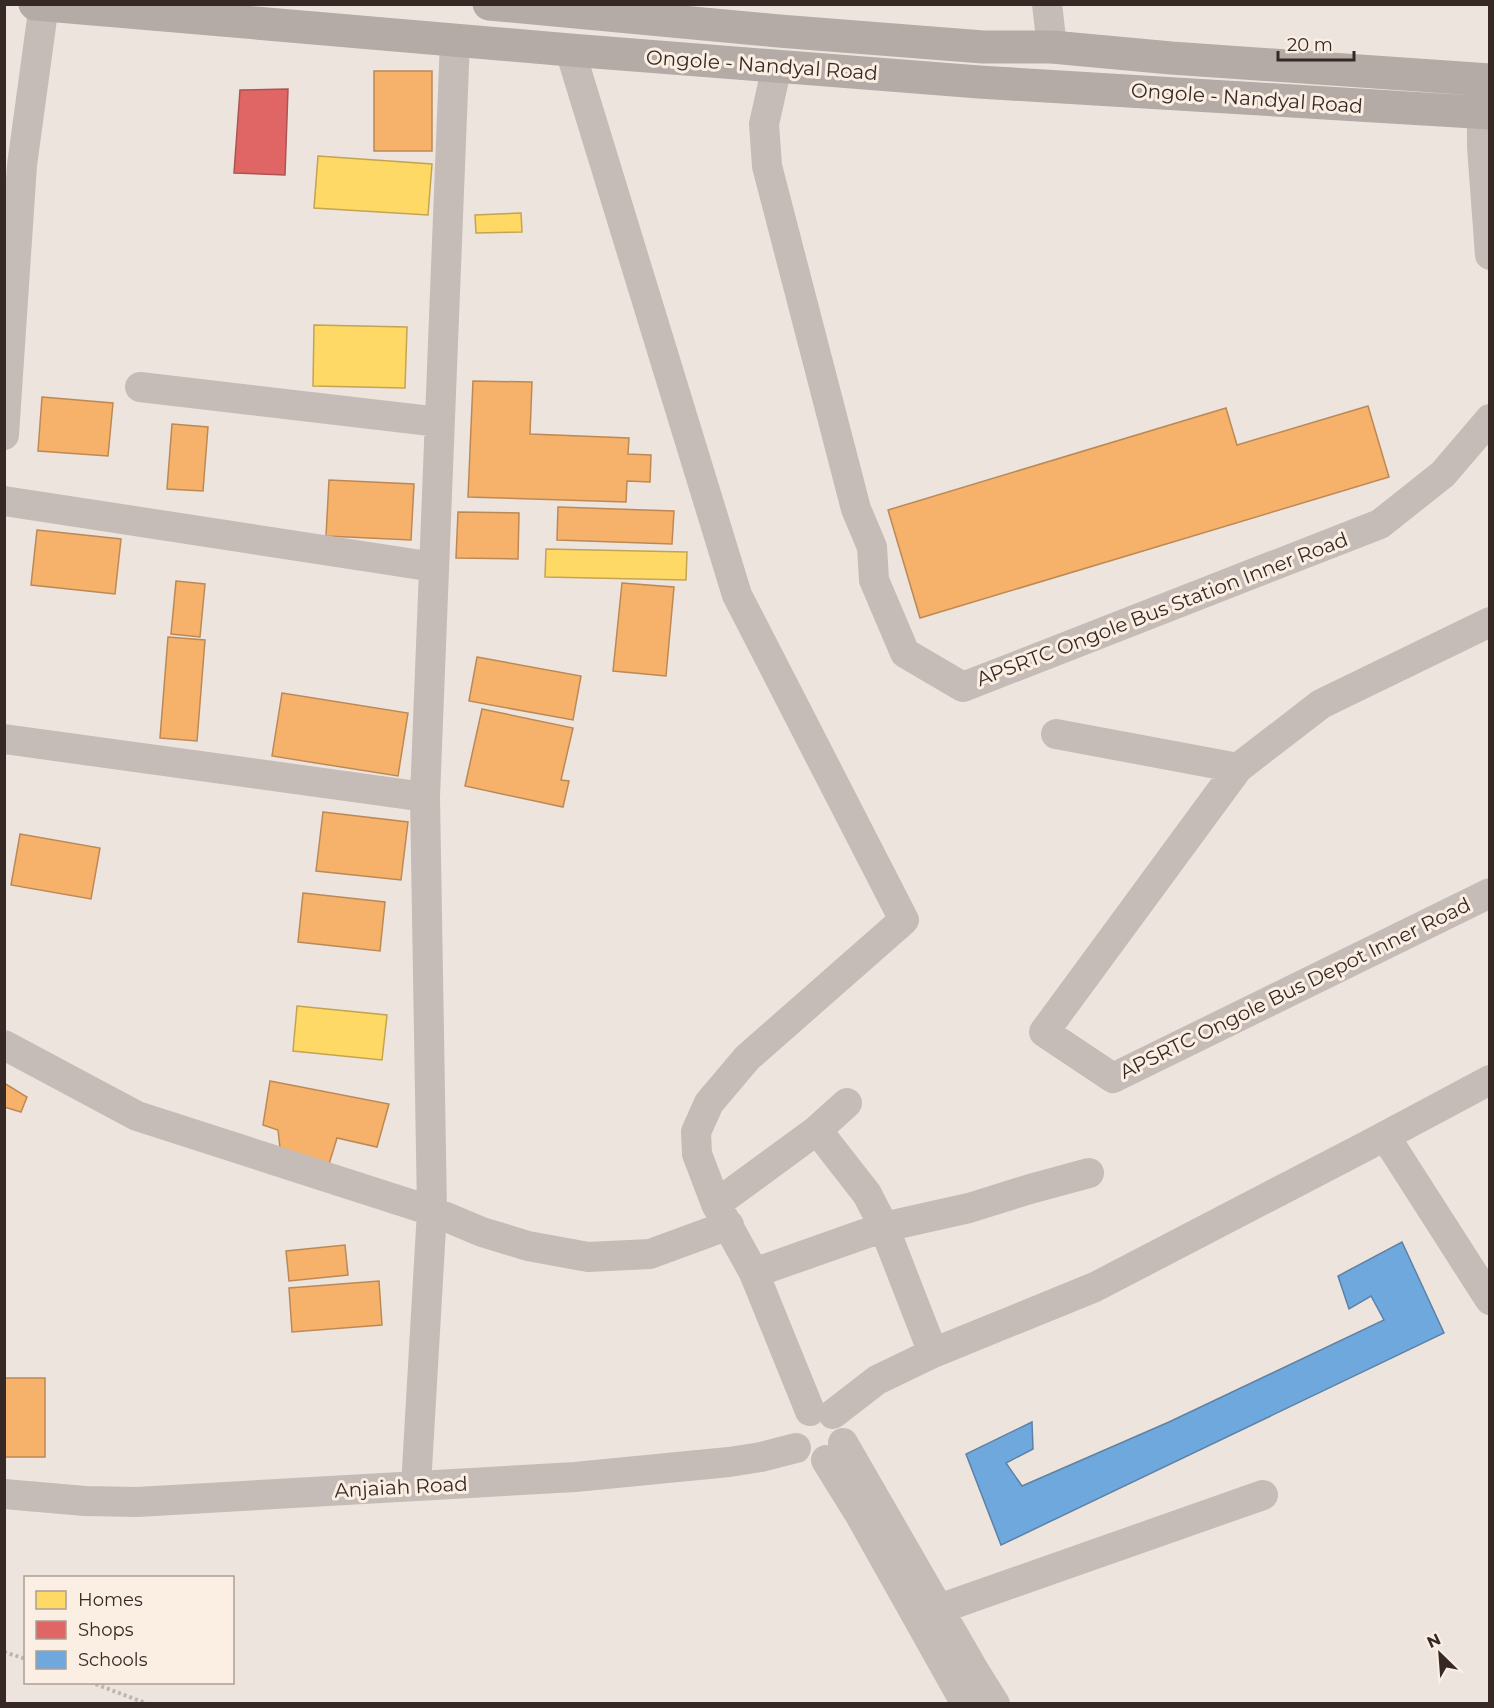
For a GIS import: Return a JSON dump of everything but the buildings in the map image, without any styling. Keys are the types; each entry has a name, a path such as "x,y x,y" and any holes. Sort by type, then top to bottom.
{"main road":[{"name":"Ongole - Nandyal Road","path":"35,4 979,82 1486,113"},
{"name":"Ongole - Nandyal Road","path":"489,4 677,13 778,31 983,47 1052,46 1171,58 1486,80"},
{"path":"777,66 778,31"}],"street":[{"path":"1047,4 1052,46"},
{"path":"4,435 22,165 44,5"},
{"path":"416,1486 432,1211 425,797 455,40"},
{"path":"570,50 737,595 904,920 747,1058 709,1102 696,1132 697,1154 722,1215 754,1273 822,1413 839,1420 843,1427 834,1452 860,1515 966,1704"},
{"name":"APSRTC Ongole Bus Station Inner Road","path":"777,66 764,124 767,166 856,509 872,547 874,580 905,653 963,687 1380,524 1443,474 1490,420"},
{"path":"1486,80 1486,113 1482,147 1490,255"},
{"path":"140,387 440,422"},
{"path":"4,501 434,567"},
{"name":"APSRTC Ongole Bus Depot Inner Road","path":"1490,622 1321,704 1238,768 1044,1032 1113,1078 1490,893"},
{"path":"1056,734 1238,768"},
{"path":"4,739 425,797"},
{"path":"4,1045 137,1116 432,1211 482,1232 528,1246 588,1257 650,1254 722,1215 847,1103"},
{"path":"834,1452 814,1461 803,1456 796,1448 793,1437 795,1426 801,1417 822,1413 877,1380 933,1353 1095,1287 1490,1080"},
{"path":"817,1130 867,1194 884,1227 933,1353"},
{"path":"1385,1136 1490,1300"},
{"path":"754,1273 884,1227 969,1208 1089,1173"},
{"name":"Anjaiah Road","path":"4,1494 85,1502 137,1502 575,1477 729,1462 796,1448"},
{"path":"834,1452 939,1609 996,1704"},
{"path":"939,1609 1263,1495"}],"path":[{"path":"4,1652 24,1658"},
{"path":"93,1684 148,1704"}]}
